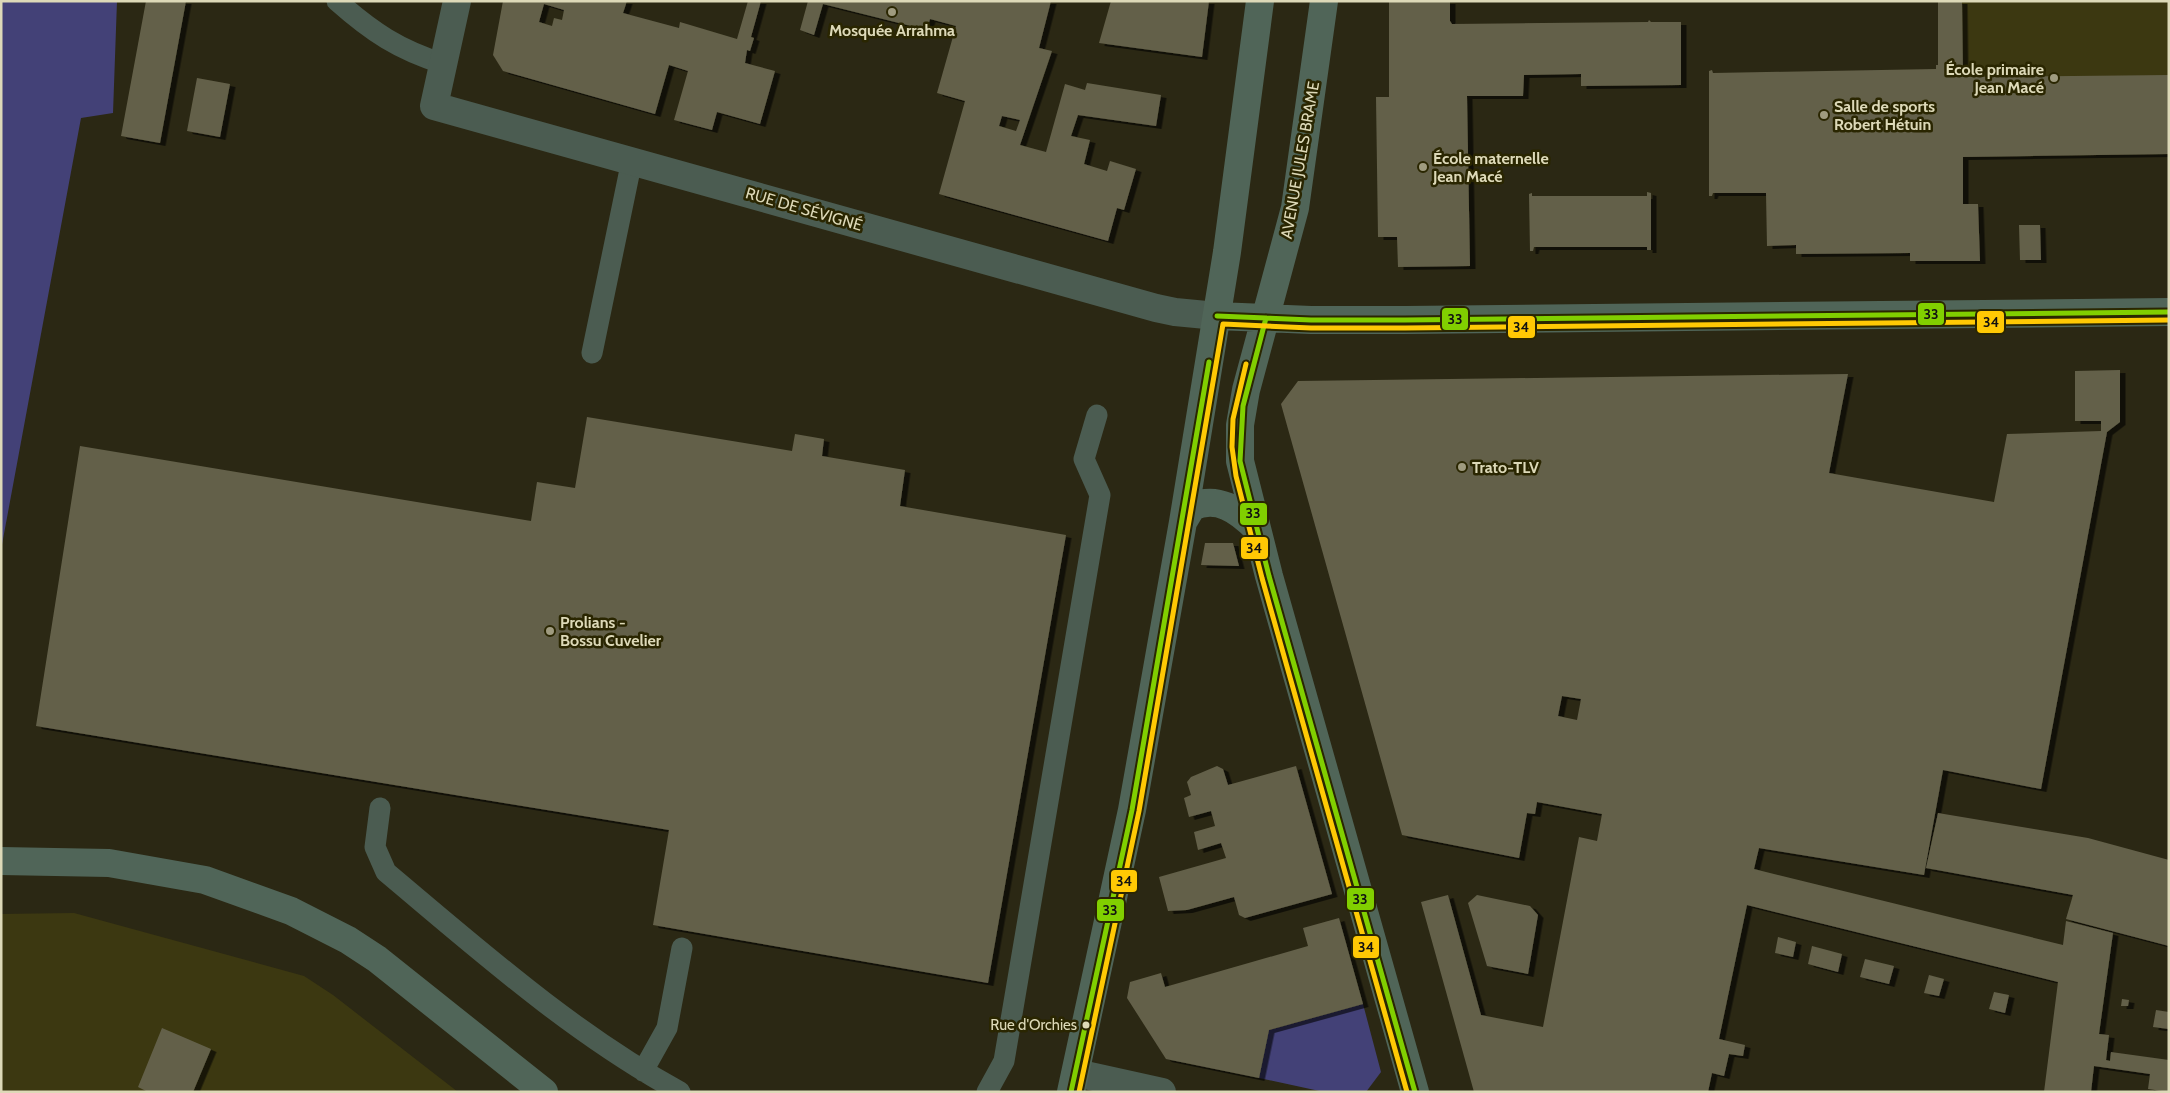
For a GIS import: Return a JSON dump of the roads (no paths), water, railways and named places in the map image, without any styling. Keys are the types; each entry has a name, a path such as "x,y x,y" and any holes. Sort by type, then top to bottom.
{"street":[{"path":"444,64 457,1"},
{"path":"1162,1092 1073,1082 1132,810 1183,522 1227,252 1260,1"},
{"name":"AVENUE JULES BRAME","path":"1324,1 1295,208 1246,390 1239,447 1241,467 1256,528 1415,1092"},
{"name":"RUE DE SÉVIGNÉ","path":"444,64 434,106 1156,308 1217,316"},
{"path":"1217,316 1428,320 2169,312"},
{"path":"1183,522 1192,507 1211,502 1234,509 1256,528"},
{"path":"1,861 109,863 196,878 233,889 291,911 348,940 377,959 544,1092"}],"lane":[{"path":"337,1 382,38 415,55 444,64"},
{"path":"592,353 632,160"},
{"path":"987,1092 1004,1061 1100,495 1084,459 1097,415"},
{"path":"380,808 375,847 386,872 522,986 643,1071 680,1092"},
{"path":"643,1071 666,1028 682,948"}],"place":[{"name":"Mosquée Arrahma","path":"892,12"},
{"name":"École primaire Jean Macé","path":"2054,78"},
{"name":"Salle de sports Robert Hétuin","path":"1824,115"},
{"name":"École maternelle Jean Macé","path":"1423,167"},
{"name":"Trato-TLV","path":"1462,467"},
{"name":"Prolians - Bossu Cuvelier","path":"550,631"},
{"name":"Rue d'Orchies","path":"1086,1025"}]}
